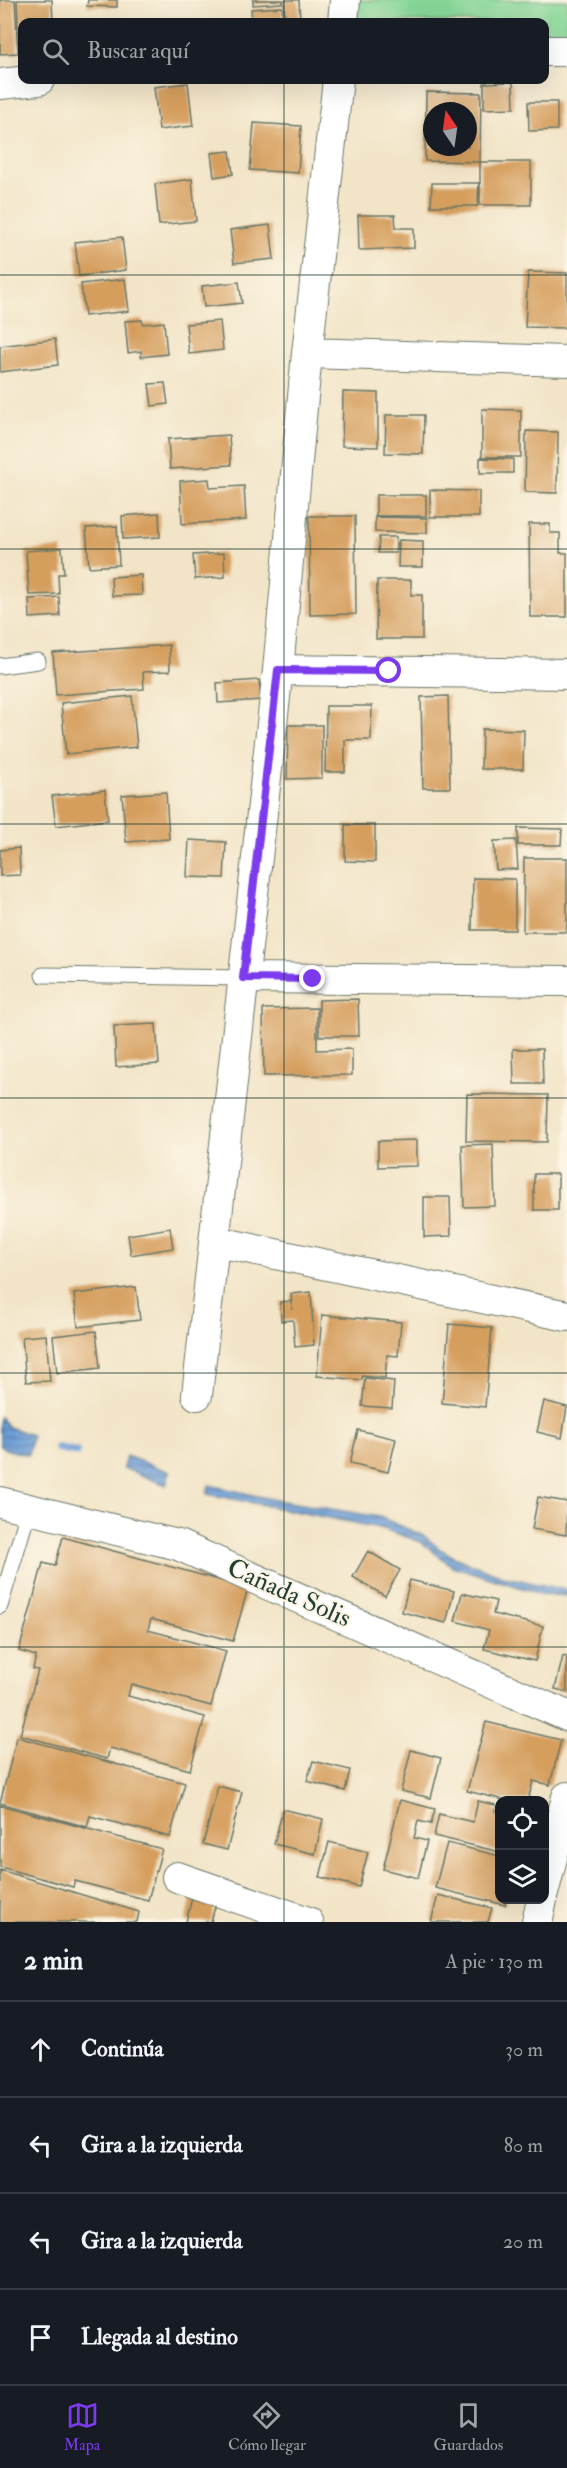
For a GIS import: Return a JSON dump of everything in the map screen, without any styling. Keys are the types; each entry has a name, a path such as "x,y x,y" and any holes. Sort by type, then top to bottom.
{"street":[{"path":"343,18 345,0"},
{"path":"549,51 567,51"},
{"path":"0,84 18,82"},
{"path":"197,1395 278,670 307,353 338,84"},
{"path":"307,353 567,361"},
{"path":"278,670 567,674"},
{"path":"243,978 567,981"},
{"path":"214,1241 567,1316"},
{"name":"Cañada Solis","path":"0,1502 177,1545 567,1716"},
{"path":"549,1870 567,1797"},
{"path":"177,1877 308,1922"},
{"path":"537,1922 541,1904"}],"lane":[{"path":"0,666 38,661"},
{"path":"43,975 243,978"},
{"path":"0,1606 29,1509"}],"green space":[{"path":"348,0 567,0 567,35 549,35 549,18 346,18"}],"water":[{"path":"0,1417 8,1427 32,1435 28,1455 5,1449 0,1445"},
{"path":"126,1456 170,1472 166,1485 123,1468"},
{"path":"209,1485 271,1499 380,1517 424,1536 456,1558 505,1577 567,1590 567,1596 541,1594 452,1566 421,1542 380,1528 207,1494"}],"building":[{"path":"0,0 15,0 18,53 0,54"},
{"path":"17,0 52,0 53,18 18,18 18,22"},
{"path":"88,0 117,0 117,7 87,6"},
{"path":"253,0 282,0 282,3 253,5"},
{"path":"284,0 299,0 300,18 285,18"},
{"path":"282,7 283,18 252,18 251,9"},
{"path":"188,84 193,126 159,130 154,87"},
{"path":"484,84 513,84 514,108 484,109"},
{"path":"426,92 481,93 480,162 425,161 425,156 477,156 477,102 426,102"},
{"path":"528,102 557,102 557,130 529,131"},
{"path":"254,123 301,126 298,173 250,170"},
{"path":"230,151 233,174 214,177 211,153"},
{"path":"480,162 531,162 531,205 480,205"},
{"path":"192,179 196,221 159,225 155,184"},
{"path":"432,183 479,183 478,206 431,206"},
{"path":"358,215 395,215 396,228 414,228 414,248 359,250"},
{"path":"270,225 274,259 234,263 230,230"},
{"path":"122,237 126,270 79,276 75,242"},
{"path":"528,272 567,273 567,328 525,327"},
{"path":"125,279 129,311 85,316 81,284"},
{"path":"239,282 242,303 204,307 202,286"},
{"path":"142,320 143,324 164,322 167,354 141,357 141,351 128,353 125,321"},
{"path":"220,321 223,350 189,354 186,324"},
{"path":"55,339 58,365 0,372 0,346"},
{"path":"165,383 168,404 152,406 149,384"},
{"path":"343,392 378,393 378,447 342,446"},
{"path":"482,409 521,410 521,457 482,457"},
{"path":"386,415 424,415 423,454 385,453"},
{"path":"526,431 558,432 557,493 525,492"},
{"path":"229,435 231,465 170,469 168,439"},
{"path":"480,458 513,459 513,473 480,473"},
{"path":"209,479 210,488 244,486 246,520 182,524 180,481"},
{"path":"430,490 479,491 479,517 430,517"},
{"path":"376,495 426,495 426,516 376,516"},
{"path":"159,513 160,537 123,539 122,516"},
{"path":"309,516 355,516 356,614 310,615"},
{"path":"375,517 427,518 427,533 375,532"},
{"path":"529,524 550,524 550,533 560,533 560,553 567,553 567,617 530,617"},
{"path":"117,526 119,565 89,567 86,528"},
{"path":"379,537 396,537 396,553 378,553"},
{"path":"399,540 423,541 423,567 398,567"},
{"path":"62,548 64,574 58,574 59,594 29,595 26,551"},
{"path":"224,553 225,577 195,579 193,555"},
{"path":"141,575 142,595 112,596 111,577"},
{"path":"377,580 411,580 411,595 422,595 422,639 376,639"},
{"path":"59,597 60,616 30,618 29,599"},
{"path":"169,645 170,671 143,672 144,689 56,695 53,653"},
{"path":"259,680 261,700 218,703 217,683"},
{"path":"132,696 137,747 66,754 61,703"},
{"path":"448,696 450,788 423,788 421,697"},
{"path":"326,706 372,706 371,740 345,740 345,772 325,772"},
{"path":"288,725 322,725 322,778 287,779"},
{"path":"482,729 524,730 523,769 481,769"},
{"path":"105,790 108,820 56,826 52,796"},
{"path":"166,792 169,839 126,842 122,795"},
{"path":"345,825 375,825 375,862 345,861"},
{"path":"518,828 562,829 561,845 518,845"},
{"path":"189,840 226,842 224,878 187,877"},
{"path":"516,840 518,869 496,870 494,841"},
{"path":"19,848 20,875 0,876 0,850"},
{"path":"524,858 567,858 567,932 523,932"},
{"path":"473,878 515,879 515,930 472,930"},
{"path":"358,999 359,1036 319,1036 319,1000"},
{"path":"317,1008 317,1050 352,1049 352,1075 264,1076 263,1009"},
{"path":"156,1024 159,1064 116,1067 114,1026"},
{"path":"513,1049 542,1049 543,1084 514,1084"},
{"path":"467,1094 548,1095 547,1142 466,1141"},
{"path":"417,1140 417,1166 378,1167 378,1141"},
{"path":"493,1144 495,1206 464,1207 462,1145"},
{"path":"534,1174 558,1174 558,1210 534,1210"},
{"path":"424,1197 450,1197 451,1236 424,1237"},
{"path":"170,1228 173,1248 131,1255 128,1235"},
{"path":"136,1287 140,1320 78,1327 74,1294"},
{"path":"311,1292 314,1345 295,1347 293,1320 281,1321 280,1302 291,1301 292,1310 291,1294"},
{"path":"322,1315 401,1322 398,1356 387,1355 385,1378 362,1376 362,1380 317,1376"},
{"path":"449,1324 492,1328 485,1407 442,1403"},
{"path":"96,1331 100,1368 57,1373 53,1336"},
{"path":"46,1335 50,1381 26,1382 22,1337"},
{"path":"365,1378 394,1381 392,1408 362,1406"},
{"path":"544,1401 567,1407 562,1438 537,1432"},
{"path":"358,1430 396,1439 388,1472 350,1463"},
{"path":"538,1497 567,1502 566,1535 532,1529"},
{"path":"63,1537 248,1588 233,1641 151,1619 148,1630 226,1651 211,1706 131,1684 128,1696 205,1717 190,1770 110,1748 107,1759 20,1735 38,1670 33,1669 36,1656 19,1651 43,1563 55,1566"},
{"path":"368,1551 400,1570 385,1596 353,1577"},
{"path":"410,1580 454,1591 446,1623 402,1612"},
{"path":"462,1593 496,1601 493,1614 543,1626 535,1661 484,1649 489,1630 455,1621"},
{"path":"563,1656 567,1657 567,1692 555,1689"},
{"path":"486,1722 561,1740 550,1785 533,1781 529,1796 495,1796 495,1798 467,1791"},
{"path":"17,1737 185,1783 170,1837 90,1816 87,1827 0,1803"},
{"path":"411,1750 441,1758 431,1798 401,1791"},
{"path":"313,1761 350,1770 345,1791 307,1781"},
{"path":"218,1786 242,1792 227,1850 203,1844"},
{"path":"400,1800 435,1809 431,1824 418,1821 414,1838 427,1841 418,1878 383,1869"},
{"path":"478,1801 495,1805 495,1851 434,1836 439,1814 473,1822"},
{"path":"0,1805 162,1849 148,1900 75,1881 73,1887 0,1867"},
{"path":"283,1809 323,1819 315,1854 274,1844"},
{"path":"329,1842 368,1852 359,1887 320,1877"},
{"path":"447,1843 495,1855 495,1903 435,1888"},
{"path":"0,1870 139,1912 137,1922 0,1922"},
{"path":"438,1895 492,1908 488,1922 431,1922"},
{"path":"192,1897 216,1903 211,1922 186,1922"}],"waterway":[{"path":"57,1448 76,1452"}],"route":[{"path":"313,979 243,978 278,670 389,671"}]}
